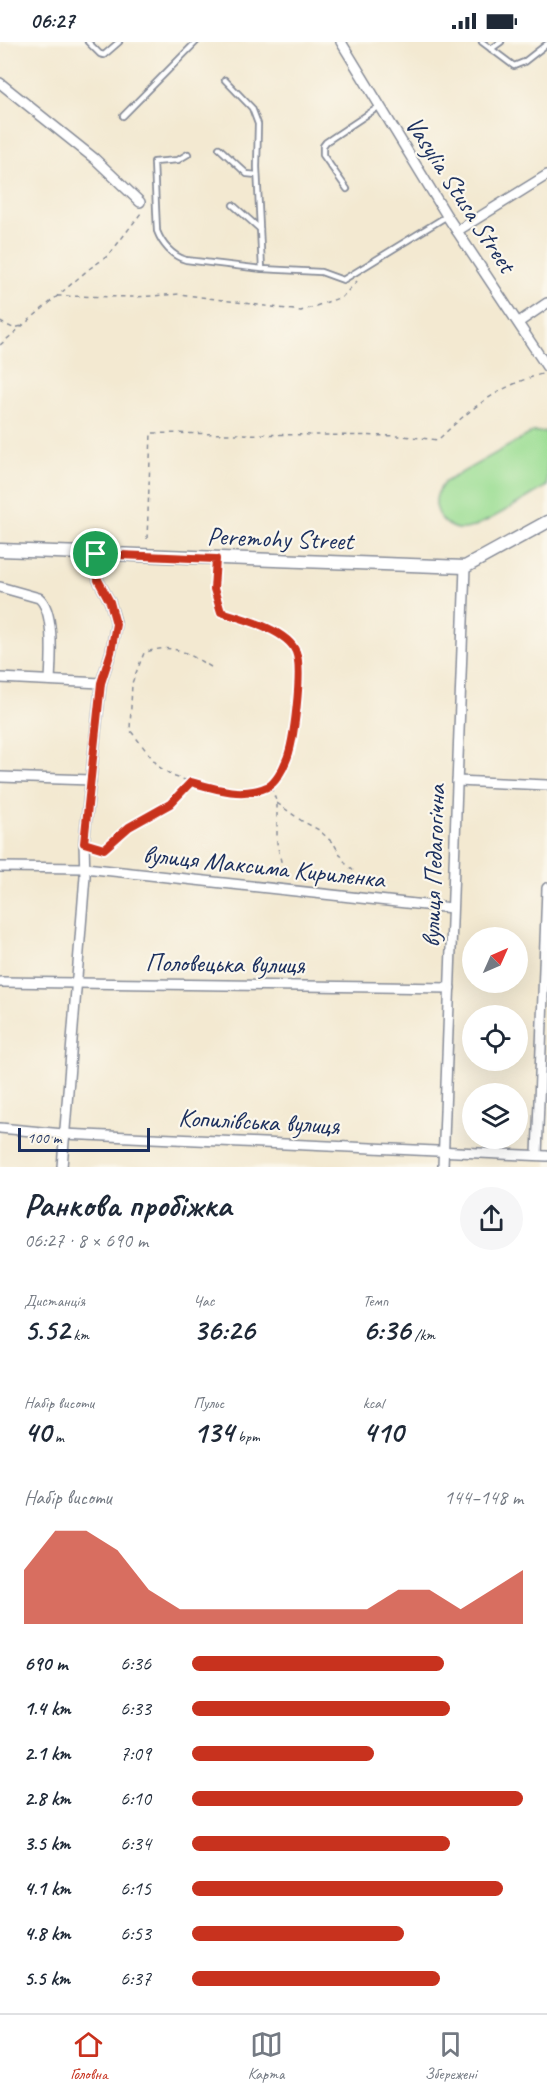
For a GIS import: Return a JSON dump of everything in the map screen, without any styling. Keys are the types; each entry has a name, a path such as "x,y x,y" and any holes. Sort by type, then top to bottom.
{"street":[{"name":"Vasylia Stusa Street","path":"341,42 447,216 547,367"},
{"path":"0,83 95,159 140,202"},
{"path":"457,231 547,175"},
{"path":"519,322 547,303"},
{"path":"465,567 547,522"},
{"name":"Peremohy Street","path":"0,550 465,567"},
{"path":"62,1167 85,868 84,843 101,683 111,652 116,624 110,602 98,580 96,554"},
{"name":"вулиця Педагогічна","path":"443,1167 465,567"},
{"path":"0,586 39,598 43,602 49,614 50,680"},
{"path":"0,678 101,683"},
{"path":"0,777 91,780"},
{"path":"457,781 547,785"},
{"name":"вулиця Максима Кириленка","path":"0,867 85,868 452,908"},
{"path":"542,1156 547,888"},
{"name":"Половецька вулиця","path":"0,982 450,988"},
{"name":"Копилівська вулиця","path":"0,1128 63,1134 198,1138 542,1156"}],"lane":[{"path":"88,42 104,55 119,42"},
{"path":"123,116 196,42"},
{"path":"482,42 514,66 524,62 547,44"},
{"path":"491,49 501,42"},
{"path":"225,80 252,108 258,124 257,175 261,269"},
{"path":"347,189 323,155 323,146 380,106"},
{"path":"219,148 247,174 257,175"},
{"path":"188,154 178,160 154,162 157,231 161,241 178,258 261,269 321,272 343,280 447,216"},
{"path":"233,205 260,229"}],"path":[{"path":"0,345 109,255 141,213 140,202"},
{"path":"57,297 136,297 180,294 302,310 342,297 360,278 361,269"},
{"path":"0,322 14,328 22,326"},
{"path":"147,538 151,433 403,436 438,440 463,416 499,390 547,373"},
{"path":"211,667 177,649 160,647 144,653 132,683 130,730 159,767 175,777 223,791 254,792 271,786 287,760 296,716 298,675 296,651 280,633 221,612 214,589 216,559"},
{"path":"84,843 104,849 129,827 170,804 191,782"},
{"path":"271,786 277,803 277,843 284,875"},
{"path":"277,803 319,830 356,873"}],"green space":[{"path":"533,432 547,432 547,486 493,518 471,528 456,528 445,522 440,516 436,500 445,482"}],"route":[{"path":"96,554 216,559 214,589 221,612 280,633 296,651 298,675 296,716 287,760 271,786 254,792 223,791 191,782 170,804 129,827 104,849 84,843 101,683 111,652 116,624 110,602 98,580 96,554"}]}
